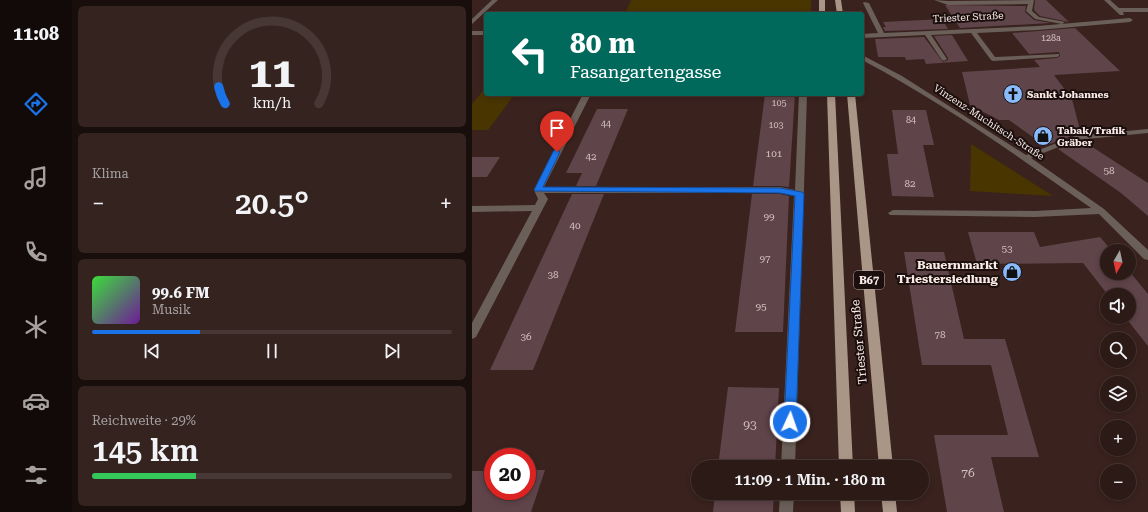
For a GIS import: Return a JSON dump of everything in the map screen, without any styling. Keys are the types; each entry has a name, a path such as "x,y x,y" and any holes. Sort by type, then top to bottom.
{"main road":[{"path":"822,0 822,12"},
{"path":"838,0 840,12"},
{"name":"Triester Straße","path":"831,96 846,460"},
{"name":"Triester Straße","path":"851,96 885,460"},
{"path":"847,500 848,512"},
{"path":"889,500 890,512"}],"street":[{"path":"472,22 495,0"},
{"path":"937,0 948,3 1030,1 1029,11 1037,18 1076,25 1130,20 1117,10 1108,0"},
{"path":"866,4 882,35"},
{"path":"1117,10 1148,10"},
{"name":"Triester Straße","path":"864,36 1076,25"},
{"path":"973,31 993,59 1057,56"},
{"path":"472,33 484,33"},
{"path":"928,33 944,59"},
{"name":"Vinzenz-Muchitsch-Straße","path":"864,58 900,77 1025,158 1101,211 1148,256"},
{"path":"538,190 586,96"},
{"path":"788,460 803,96"},
{"path":"1025,158 1075,138 1148,131"},
{"path":"538,190 780,190 800,194"},
{"path":"472,334 537,208 543,200 538,190"},
{"path":"472,209 537,208"},
{"path":"893,213 1035,214 1101,211"},
{"path":"786,512 787,500"}],"shaded area":[{"path":"631,0 811,0 811,12 626,12"},
{"path":"484,89 484,96 514,96 488,130 472,130 472,104"},
{"path":"971,144 1053,196 970,191"}],"building":[{"path":"1035,0 1046,0 1069,22 1040,16 1034,10"},
{"path":"945,5 1026,6 1025,12 1034,20 1051,23 960,28"},
{"path":"942,19 948,29 885,31 883,27 886,27 883,22"},
{"path":"1075,28 1120,71 1054,75 1072,99 1081,134 1050,144 1046,141 1041,143 1009,120 999,120 970,105 962,72 1040,67 1034,60 1057,58 1060,56 1059,52 1029,54 1012,33"},
{"path":"952,35 968,61 926,64 924,59 906,60 905,57 878,57 875,39 924,37 943,62 948,60 948,58 934,36"},
{"path":"765,96 795,96 789,187 753,186"},
{"path":"597,109 628,109 596,186 576,186 582,173 566,173"},
{"path":"892,110 926,110 934,145 923,145 934,197 892,196 887,154 898,154"},
{"path":"1076,141 1083,141 1148,183 1148,216 1121,193 1058,149"},
{"path":"472,157 500,157 487,177 472,177"},
{"path":"572,194 604,194 533,370 490,370"},
{"path":"752,194 780,194 789,196 783,332 735,332"},
{"path":"968,232 1034,232 1040,247 1100,237 1106,244 1100,244 1100,280 1136,279 1148,294 1148,346 1131,324 1136,324 1136,288 1103,288 1083,263 977,264"},
{"path":"904,252 944,252 964,339 1005,339 1039,457 991,457 1004,512 947,512 934,435 1008,435 991,365 922,365"},
{"path":"728,387 779,388 775,460 719,460"},
{"path":"536,470 545,470 536,497"},
{"path":"472,471 484,471 484,500 535,500 531,512 472,512"},
{"path":"714,500 774,500 773,512 713,512"}],"place":[{"name":"Sankt Johannes","path":"1013,94"},
{"name":"Tabak/Trafik Gräber","path":"1043,136"},
{"name":"Bauernmarkt Triestersiedlung","path":"1012,272"}],"route":[{"path":"557,152 538,190 780,190 800,194 790,422"}]}
